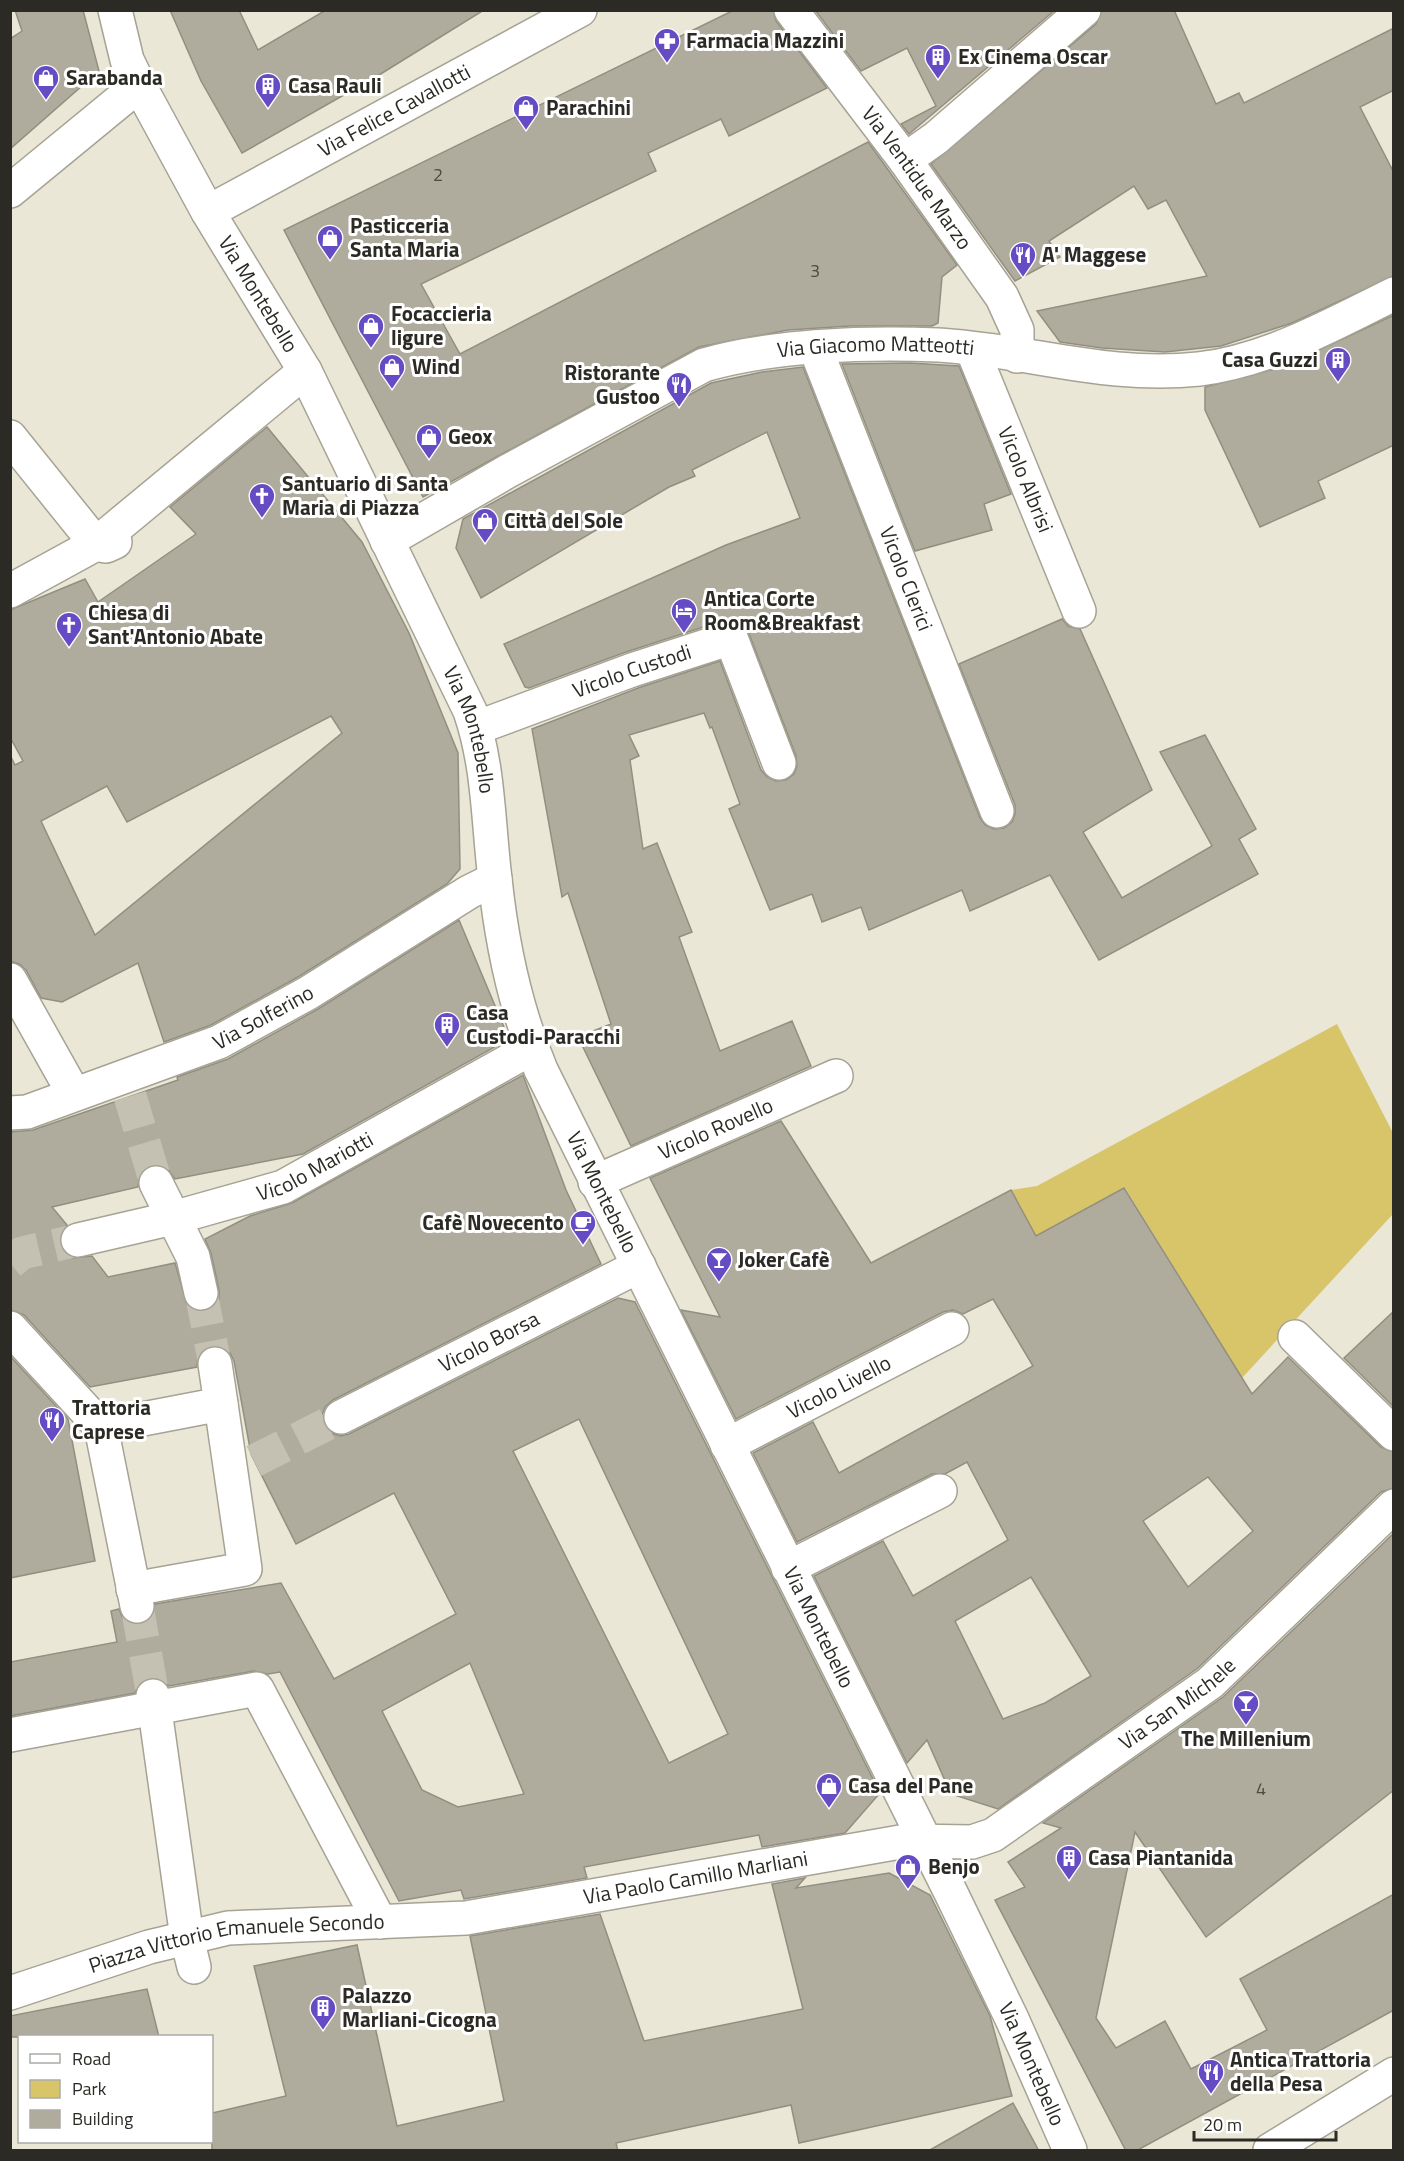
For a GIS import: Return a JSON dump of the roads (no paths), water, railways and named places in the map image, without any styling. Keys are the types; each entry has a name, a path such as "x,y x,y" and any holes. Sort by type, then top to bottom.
{"street":[{"name":"Via Montebello","path":"115,10 128,60 139,85 208,212 305,371 463,693 476,728 487,790 495,879 511,982 526,1050 639,1266 926,1842 1012,2019 1070,2151"},
{"name":"Via Felice Cavallotti","path":"208,212 580,10"},
{"name":"Via Ventidue Marzo","path":"791,10 905,160 1002,297 1017,330 1017,356"},
{"path":"905,160 936,138 1084,10"},
{"path":"10,191 139,85"},
{"name":"Via Giacomo Matteotti","path":"387,541 508,471 704,365 766,352 815,346 938,345 1132,372 1200,368 1237,362 1276,349 1394,294"},
{"name":"Vicolo Clerici","path":"815,346 998,811"},
{"name":"Vicolo Albrisi","path":"972,350 1079,611"},
{"path":"12,591 107,542 305,371"},
{"path":"10,437 107,542"},
{"name":"Vicolo Custodi","path":"476,728 622,674 731,638 779,763"},
{"name":"Via Solferino","path":"10,1113 27,1112 74,1094 127,1086 219,1042 308,993 474,889 495,879"},
{"path":"10,980 74,1094"},
{"name":"Vicolo Mariotti","path":"78,1240 173,1218 283,1187 526,1050"},
{"name":"Vicolo Rovello","path":"595,1182 836,1076"},
{"path":"156,1183 193,1257 201,1293"},
{"name":"Vicolo Borsa","path":"341,1417 639,1266"},
{"path":"10,1328 101,1427 135,1598 245,1569 243,1468 221,1404 215,1364"},
{"name":"Vicolo Livello","path":"727,1445 952,1329"},
{"path":"1294,1337 1394,1434"},
{"path":"101,1427 221,1404"},
{"path":"788,1568 940,1491"},
{"name":"Via San Michele","path":"926,1842 972,1842 993,1835 1210,1683 1394,1506"},
{"path":"10,1736 154,1702 257,1689 380,1922"},
{"path":"154,1702 190,1952"},
{"name":"Via Paolo Camillo Marliani","path":"466,1918 906,1841 926,1842"},
{"name":"Piazza Vittorio Emanuele Secondo","path":"10,1993 149,1947 190,1952 228,1928 466,1918"},
{"path":"1270,2151 1316,2138 1394,2074"}],"tunnel":[{"path":"130,1096 156,1183"},
{"path":"10,1263 22,1253 78,1240"},
{"path":"201,1293 215,1364"},
{"path":"254,1461 341,1417"},
{"path":"137,1606 153,1696"}],"place":[{"name":"Farmacia Mazzini","path":"667,64"},
{"name":"Ex Cinema Oscar","path":"938,80"},
{"name":"Sarabanda","path":"46,101"},
{"name":"Casa Rauli","path":"268,109"},
{"name":"Parachini","path":"526,131"},
{"name":"Pasticceria Santa Maria","path":"330,261"},
{"name":"A' Maggese","path":"1023,278"},
{"name":"Focaccieria ligure","path":"371,349"},
{"name":"Casa Guzzi","path":"1338,383"},
{"name":"Wind","path":"392,390"},
{"name":"Ristorante Gustoo","path":"679,408"},
{"name":"Geox","path":"429,460"},
{"name":"Santuario di Santa Maria di Piazza","path":"262,519"},
{"name":"Città del Sole","path":"485,544"},
{"name":"Antica Corte Room&Breakfast","path":"684,634"},
{"name":"Chiesa di Sant'Antonio Abate","path":"69,648"},
{"name":"Casa Custodi-Paracchi","path":"447,1048"},
{"name":"Cafè Novecento","path":"583,1246"},
{"name":"Joker Cafè","path":"719,1283"},
{"name":"Trattoria Caprese","path":"52,1443"},
{"name":"The Millenium","path":"1246,1726"},
{"name":"Casa del Pane","path":"829,1809"},
{"name":"Casa Piantanida","path":"1069,1881"},
{"name":"Benjo","path":"908,1890"},
{"name":"Palazzo Marliani-Cicogna","path":"323,2031"},
{"name":"Antica Trattoria della Pesa","path":"1211,2095"}]}
